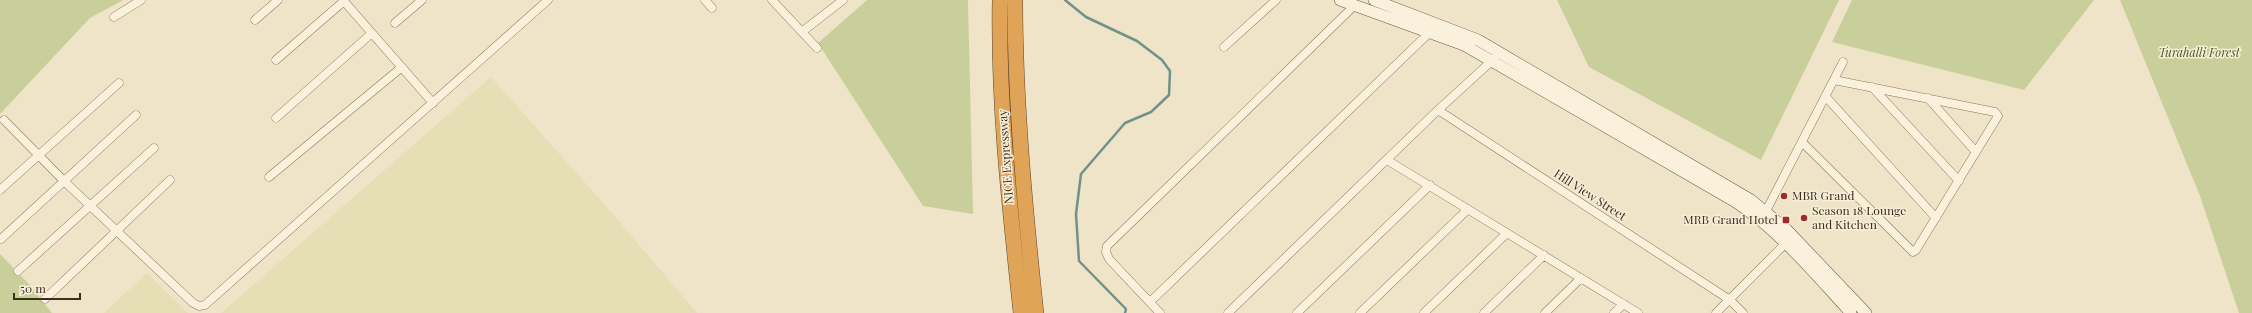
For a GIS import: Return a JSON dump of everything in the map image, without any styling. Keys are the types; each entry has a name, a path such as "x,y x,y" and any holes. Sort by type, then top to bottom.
{"highway":[{"name":"NICE Expressway","path":"1000,0 999,31 1006,170 1021,313"},
{"name":"NICE Expressway","path":"1015,0 1015,80 1036,313"}],"main road":[{"path":"1340,0 1495,56 1766,211 1851,313"},
{"path":"1374,0 1468,36 1495,56 1734,201 1789,240 1866,313"}],"street":[{"path":"114,17 141,0"},
{"path":"255,20 278,0"},
{"path":"276,60 344,0 433,103"},
{"path":"4,120 64,181 193,303 199,306 205,305 548,0"},
{"path":"705,0 712,8"},
{"path":"772,0 798,29 803,31 817,48"},
{"path":"803,31 844,0"},
{"path":"1224,47 1276,0"},
{"path":"395,23 418,1"},
{"path":"1160,313 1108,257 1106,252 1107,246 1355,5"},
{"path":"276,118 372,33"},
{"path":"1150,302 1429,33"},
{"path":"1228,313 1495,56"},
{"path":"1766,211 1843,62"},
{"path":"269,177 402,67"},
{"path":"1802,142 1912,252 1916,250 1998,116 1997,113 1834,80"},
{"path":"0,190 119,83"},
{"path":"1872,87 1959,181"},
{"path":"1826,97 1936,218"},
{"path":"1928,98 1976,152"},
{"name":"Hill View Street","path":"1438,110 1730,300 1743,313"},
{"path":"1,239 136,115"},
{"path":"18,271 154,148"},
{"path":"1387,160 1638,313"},
{"path":"45,299 170,180"},
{"path":"1297,313 1430,185"},
{"path":"1360,313 1468,209"},
{"path":"1424,313 1507,232"},
{"path":"1716,313 1789,240"},
{"path":"1484,313 1544,255"},
{"path":"1545,313 1582,278"},
{"path":"1614,313 1624,304"}],"shaded area":[{"path":"491,77 612,213 697,313 221,313"},
{"path":"147,273 188,313 104,313"}],"green space":[{"path":"0,0 123,0 90,18 0,114"},
{"path":"867,0 968,0 973,214 923,206 818,43"},
{"path":"1557,0 1839,0 1761,160 1589,67"},
{"path":"1852,0 2094,0 2024,90 1832,42"},
{"name":"Turahalli Forest","path":"2120,0 2252,0 2252,313 2239,313 2200,196"},
{"path":"0,254 28,283 52,313 0,313"}],"waterway":[{"path":"1065,0 1086,17 1137,41 1162,60 1170,71 1169,95 1151,112 1125,123 1081,174 1076,214 1079,261 1126,309 1125,313"}],"place":[{"name":"MBR Grand","path":"1784,196"},
{"name":"Season 18 Lounge and Kitchen","path":"1804,218"},
{"name":"MRB Grand Hotel","path":"1786,220"}]}
